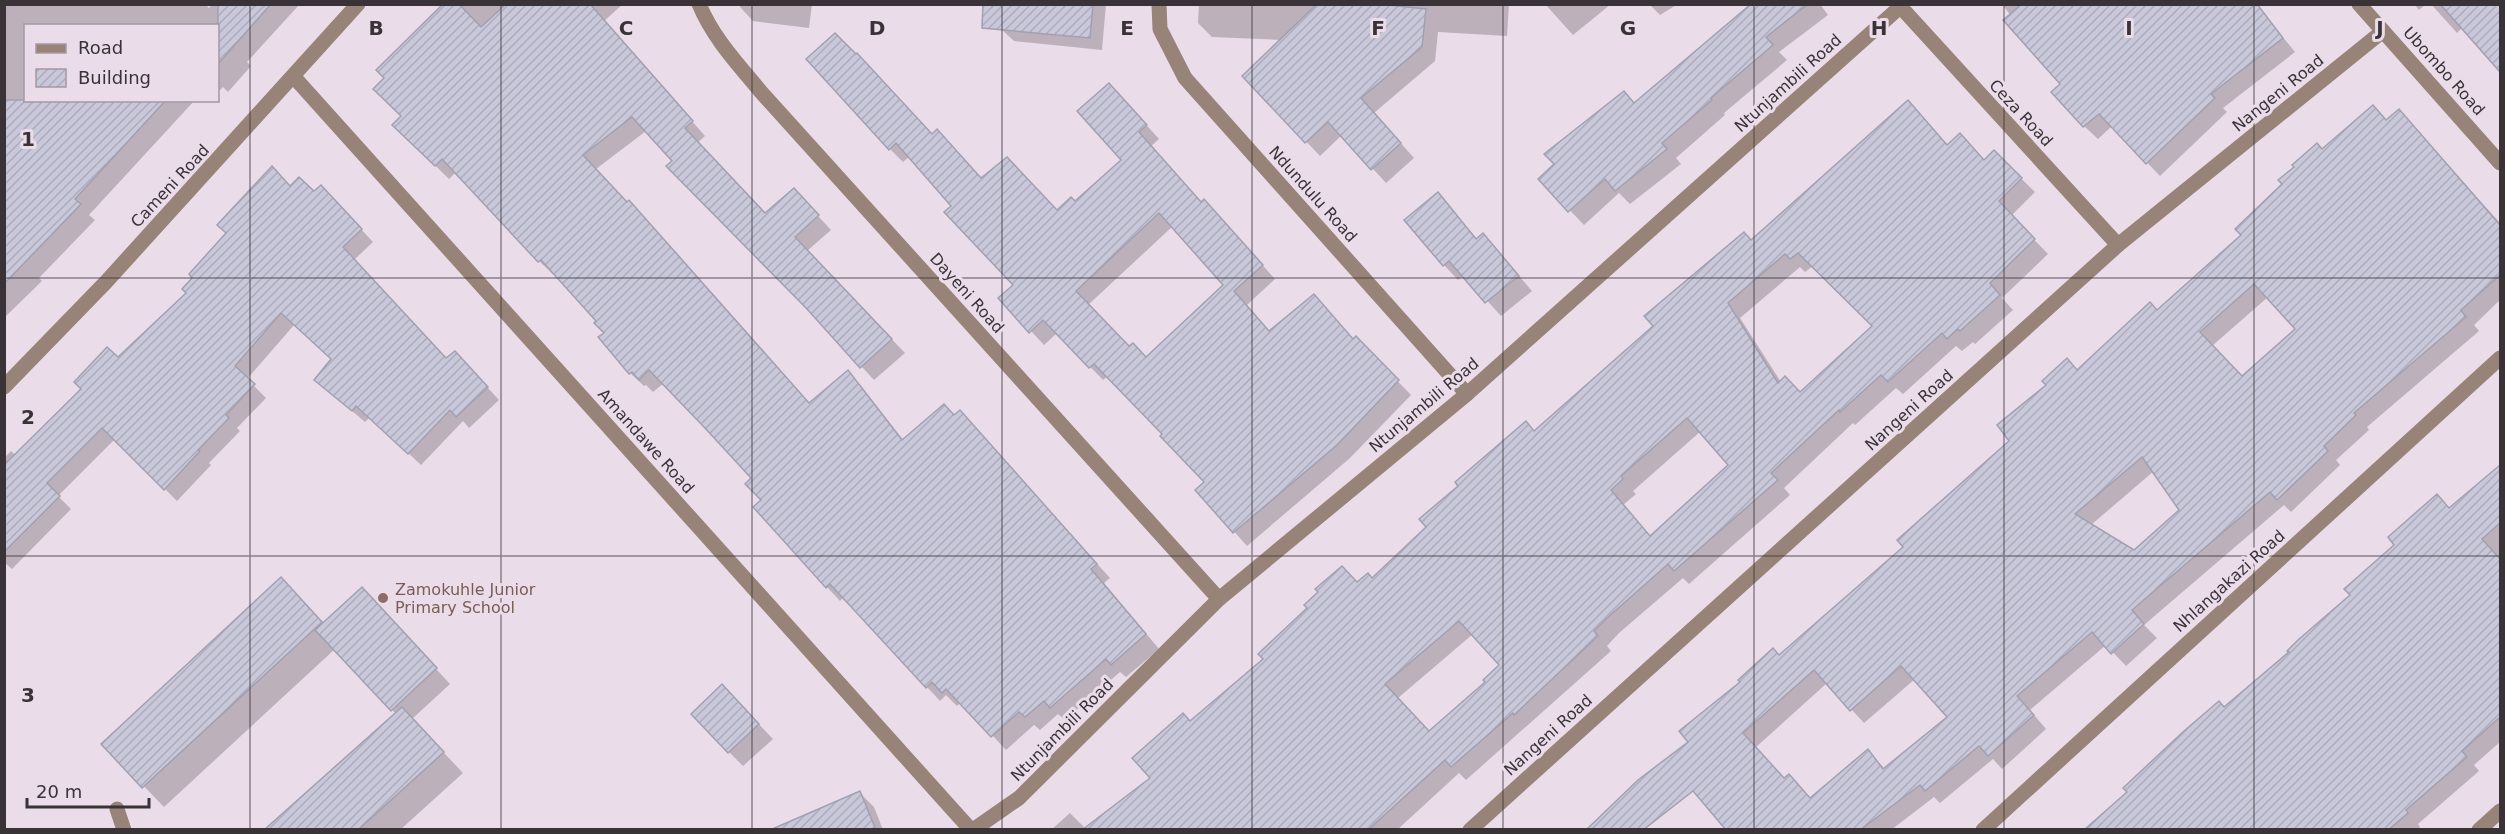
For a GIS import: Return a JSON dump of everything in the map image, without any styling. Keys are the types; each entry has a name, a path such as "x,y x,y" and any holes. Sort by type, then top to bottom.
{"street":[{"name":"Cameni Road","path":"4,387 106,282 358,4"},
{"name":"Dayeni Road","path":"699,4 705,20 720,43 760,92 1219,598"},
{"name":"Ndundulu Road","path":"1159,4 1160,28 1185,78 1467,394"},
{"name":"Ubombo Road","path":"2359,4 2500,163"},
{"name":"Ntunjambili Road","path":"972,830 1020,798 1219,598 1467,394 1899,6"},
{"name":"Ceza Road","path":"1899,6 2118,245"},
{"name":"Nangeni Road","path":"1470,830 2118,245 2383,30"},
{"name":"Amandawe Road","path":"294,77 972,830"},
{"name":"Nhlangakazi Road","path":"1983,830 2500,358"},
{"path":"117,809 124,830"},
{"path":"2479,830 2500,811"}],"building":[{"path":"218,4 271,4 219,63"},
{"path":"443,4 459,4 481,27 506,4 590,4 693,121 685,128 765,213 794,188 819,215 795,237 892,339 860,368 807,309 666,166 672,161 632,117 583,155 627,202 629,200 809,403 848,370 902,440 944,404 954,415 960,410 1097,564 1091,569 1146,634 1111,665 1106,659 1050,708 1044,701 1025,717 1019,712 991,737 946,689 942,693 932,682 926,688 830,584 826,588 753,507 761,500 745,484 751,478 704,427 649,370 639,380 632,372 629,374 598,337 604,333 594,323 596,321 541,260 538,262 442,159 435,166 392,125 401,116 373,89 384,78 376,70"},
{"path":"983,4 1093,4 1090,38 982,28"},
{"path":"1317,4 1378,4 1426,9 1422,47 1361,98 1401,143 1371,170 1328,122 1305,143 1242,76"},
{"path":"1751,4 1808,4 1766,37 1773,45 1662,143 1667,149 1615,191 1605,179 1568,212 1538,179 1554,164 1544,154 1624,91 1634,103"},
{"path":"2022,4 2257,4 2283,38 2211,94 2215,98 2146,164 2099,114 2083,127 2051,92 2060,84 2003,20"},
{"path":"2440,4 2500,4 2500,72"},
{"path":"835,33 857,53 932,134 937,129 981,178 1007,157 1057,210 1071,197 1075,201 1121,160 1077,111 1109,83 1147,125 1139,132 1201,202 1204,199 1263,265 1234,291 1269,331 1314,294 1353,339 1356,336 1399,380 1337,445 1233,533 1195,490 1204,482 1160,436 1162,434 1094,364 1089,368 1043,320 1029,333 998,298 1013,285 944,212 951,206 896,143 889,150 806,59","holes":["1159,213 1223,285 1146,357 1133,343 1129,346 1076,291"]},
{"path":"4,100 164,102 75,199 81,204 4,284"},
{"path":"1908,100 1947,145 1960,133 1984,160 1994,150 2022,178 1999,201 2035,239 1990,283 2000,295 1960,331 1958,329 1947,339 1942,333 1888,382 1881,375 1840,412 1839,410 1771,473 1778,480 1674,571 1668,564 1606,619 1594,631 1598,636 1514,715 1513,713 1451,767 1445,760 1368,830 1082,830 1150,778 1132,758 1183,713 1190,721 1263,659 1258,654 1307,608 1304,605 1318,592 1315,589 1342,566 1357,582 1368,573 1372,578 1426,527 1419,519 1458,486 1455,482 1526,421 1534,431 1653,326 1644,316 1744,232 1751,240","holes":["1798,253 1872,326 1800,392 1785,376 1778,383 1728,303 1785,254 1790,259","1687,418 1728,465 1650,536 1611,490 1623,479 1621,476","1459,621 1499,665 1483,680 1485,682 1429,731 1385,684"]},
{"path":"2373,105 2386,120 2399,109 2500,225 2500,275 2461,310 2466,317 2354,413 2356,415 2324,446 2328,451 2277,500 2270,492 2132,610 2144,624 2111,654 2092,632 2017,696 2034,715 1988,756 1979,746 1925,791 1920,785 1860,830 1726,830 1693,791 1643,830 1586,830 1638,780 1688,742 1679,731 1740,682 1738,680 1773,648 1779,655 1903,547 1897,540 2009,441 1997,425 2046,385 2042,381 2067,358 2077,370 2150,302 2157,310 2241,235 2235,229 2282,184 2278,180 2294,167 2292,165 2317,143 2322,149","holes":["2254,284 2295,329 2242,376 2200,332","2142,457 2179,510 2134,550 2075,514","1901,666 1947,717 1883,769 1868,749 1810,798 1789,774 1784,778 1743,733 1814,670 1850,711"]},
{"path":"272,166 290,186 299,177 314,191 321,185 362,229 343,247 446,358 455,351 488,387 456,417 450,410 408,454 356,406 352,411 314,380 331,359 281,313 235,366 255,384 226,415 229,418 164,490 102,428 47,483 60,496 4,552 4,465 81,389 74,382 107,347 118,357 186,293 182,289 192,278 189,274 226,233 217,225"},
{"path":"1438,192 1476,239 1483,233 1519,276 1485,303 1449,261 1443,266 1404,220"},
{"path":"2500,465 2500,523 2482,539 2500,559 2500,717 2462,751 2467,757 2406,810 2408,813 2388,830 2084,830 2127,792 2123,788 2184,731 2219,701 2224,707 2289,652 2287,651 2298,640 2350,595 2344,589 2394,545 2388,537 2437,494 2449,508"},
{"path":"281,577 322,622 142,788 101,744"},
{"path":"362,587 437,668 391,711 315,630"},
{"path":"722,684 759,724 728,753 691,714"},
{"path":"402,707 444,752 358,830 264,830"},
{"path":"860,791 876,830 770,830"}],"place":[{"name":"Zamokuhle Junior Primary School","path":"383,598"}]}
